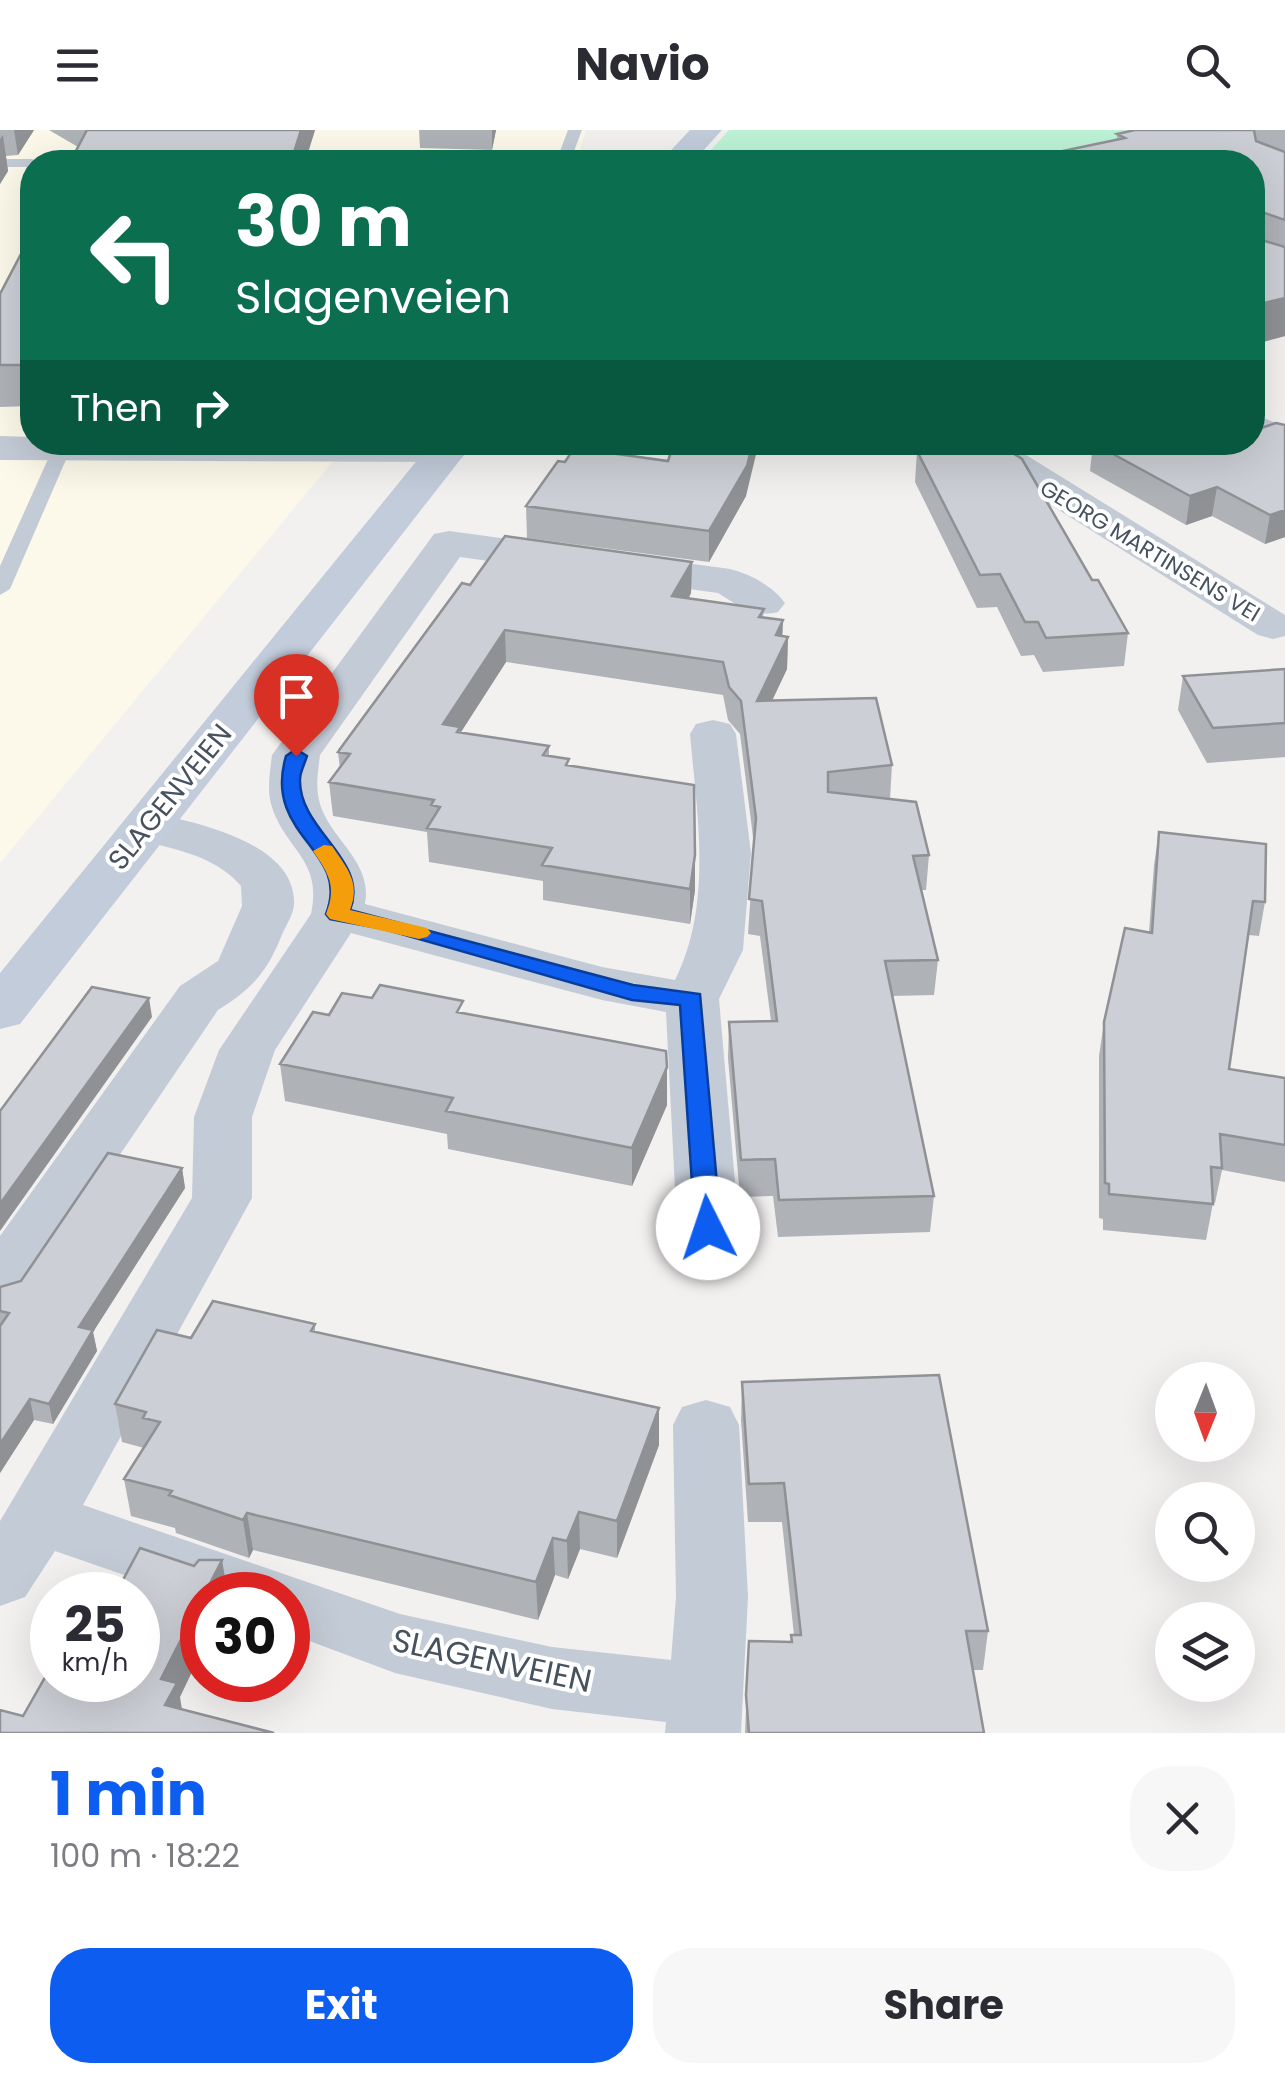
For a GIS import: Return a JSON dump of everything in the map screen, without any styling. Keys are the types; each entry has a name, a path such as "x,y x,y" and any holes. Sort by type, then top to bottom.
{"main road":[{"path":"688,150 708,130"},
{"name":"SLAGENVEIEN","path":"0,1010 443,455"}],"street":[{"name":"GEORG MARTINSENS VEI","path":"999,455 1273,626"},
{"path":"0,1283 199,998 257,991 338,914 344,896 342,877 296,812 290,779 296,756 449,543 730,582 763,603"},
{"path":"708,1228 692,999 716,950 726,853 714,734"},
{"path":"0,1577 40,1518 222,1198 223,1117 247,1050 269,903 266,884 256,869 234,855 184,834 146,827"},
{"path":"338,914 387,923 632,992 692,999"},
{"name":"SLAGENVEIEN","path":"310,1610 396,1642 703,1714 712,1597 706,1425"},
{"path":"40,1518 200,1572"}],"lane":[{"path":"0,589 59,455"}],"shaded area":[{"path":"0,130 586,130 580,150 20,150 20,455 338,455 0,863"}],"green space":[{"path":"729,130 1181,130 1082,150 711,150"}],"building":[{"path":"87,130 301,130 295,150 76,150"},
{"path":"1135,130 1254,130 1256,141 1285,152 1285,220 1265,213 1265,150 1068,150 1125,138 1117,134"},
{"path":"1265,241 1285,247 1285,298 1265,303"},
{"path":"20,256 20,365 0,365 0,294"},
{"path":"1285,425 1285,510 1270,515 1217,487 1190,496 1115,455 1265,455 1265,427"},
{"path":"570,455 625,455 668,461 670,455 750,455 709,531 526,506 558,461 565,462"},
{"path":"919,455 1016,455 1022,459 1092,580 1098,580 1128,633 1046,638 1038,622 1025,622 1000,574 980,575"},
{"path":"505,536 692,562 672,596 764,609 759,617 783,620 776,635 788,637 757,701 876,698 892,765 828,772 828,792 916,802 929,855 913,856 938,960 885,961 934,1196 779,1200 775,1159 741,1160 729,1022 777,1021 762,901 749,899 756,818 741,701 729,687 723,662 505,630 443,724 460,727 457,732 549,746 543,755 569,759 566,765 694,785 695,855 690,889 542,865 552,848 427,828 440,807 431,805 434,800 329,782 350,754 338,752 340,749 462,583 470,585"},
{"path":"1285,669 1285,723 1213,728 1183,676"},
{"path":"1159,832 1266,844 1265,902 1253,901 1229,1069 1285,1078 1285,1145 1220,1134 1222,1168 1211,1167 1213,1204 1109,1194 1109,1184 1105,1183 1104,1022 1125,928 1152,933"},
{"path":"380,985 463,1001 457,1012 666,1051 667,1067 632,1148 446,1111 453,1098 280,1064 313,1012 329,1015 342,993 372,998"},
{"path":"92,987 149,998 0,1204 0,1111"},
{"path":"108,1153 182,1168 79,1327 93,1330 49,1404 30,1399 0,1444 0,1326 9,1313 0,1311 0,1287 21,1281"},
{"path":"213,1301 315,1324 311,1331 659,1408 617,1521 579,1512 567,1541 553,1538 536,1582 247,1513 243,1520 169,1495 172,1491 124,1479 160,1422 143,1418 146,1412 115,1404 157,1330 191,1338"},
{"path":"939,1375 988,1631 966,1631 984,1733 749,1733 749,1641 792,1642 791,1635 801,1635 784,1483 749,1484 742,1382"},
{"path":"140,1548 194,1566 199,1560 222,1560 216,1572 180,1572 180,1641 161,1679 177,1683 165,1705 274,1733 0,1733 0,1710 23,1716 31,1702 160,1702 160,1572 127,1572"}],"slow traffic":[{"path":"324,851 342,877 344,896 338,914 419,933"}],"route":[{"path":"296,756 290,779 296,812 342,877 344,896 338,914 387,923 632,992 692,999 708,1228"}]}
